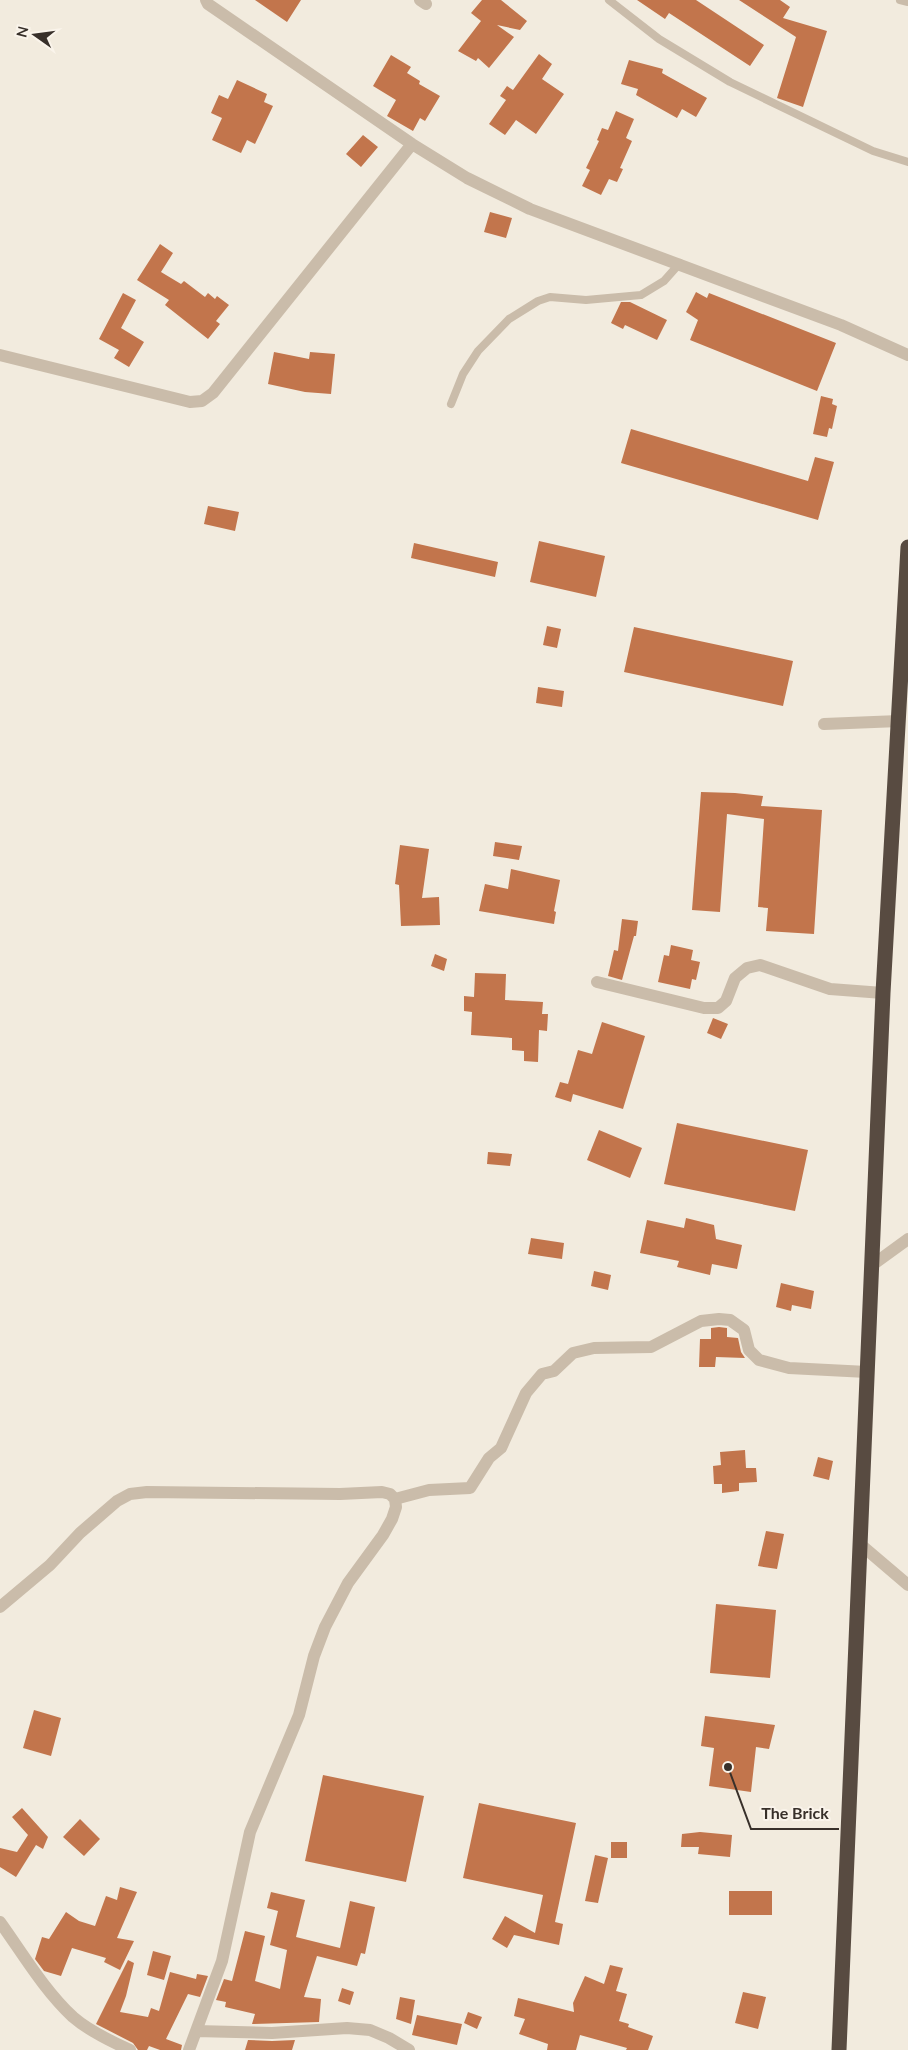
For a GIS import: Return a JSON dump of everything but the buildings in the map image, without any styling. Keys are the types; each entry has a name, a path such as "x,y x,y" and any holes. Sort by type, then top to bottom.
{"highway":[{"path":"839,2050 883,993 908,547"}],"street":[{"path":"205,1 412,144 467,178 530,209 841,325 908,355"},
{"path":"0,355 190,402 202,402 213,393 412,144"},
{"path":"824,724 899,720"},
{"path":"598,982 704,1008 718,1008 726,1001 735,978 747,968 760,965 830,989 883,993"},
{"path":"872,1266 908,1239"},
{"path":"395,1499 429,1490 470,1488 489,1458 501,1448 526,1393 542,1374 554,1371 573,1353 594,1348 651,1347 701,1321 719,1318 730,1320 744,1330 749,1350 759,1360 790,1368 867,1372"},
{"path":"0,1607 50,1565 80,1533 117,1502 130,1494 146,1492 340,1494 382,1492 390,1494 395,1499 396,1507 392,1519 336,1603 314,1656 299,1715 250,1832 222,1961 189,2050"},
{"path":"860,1544 908,1585"},
{"path":"0,1922 34,1970 73,2017 101,2036 130,2050"},
{"path":"196,2031 272,2033 347,2028 370,2030 389,2038 409,2050"}],"lane":[{"path":"609,0 659,38 730,82 873,150 908,162"},
{"path":"900,0 908,2"},
{"path":"450,404 463,374 478,351 510,319 538,301 550,297 586,300 641,295 654,289 680,264"}],"place":[{"name":"The Brick","path":"728,1767"}]}
